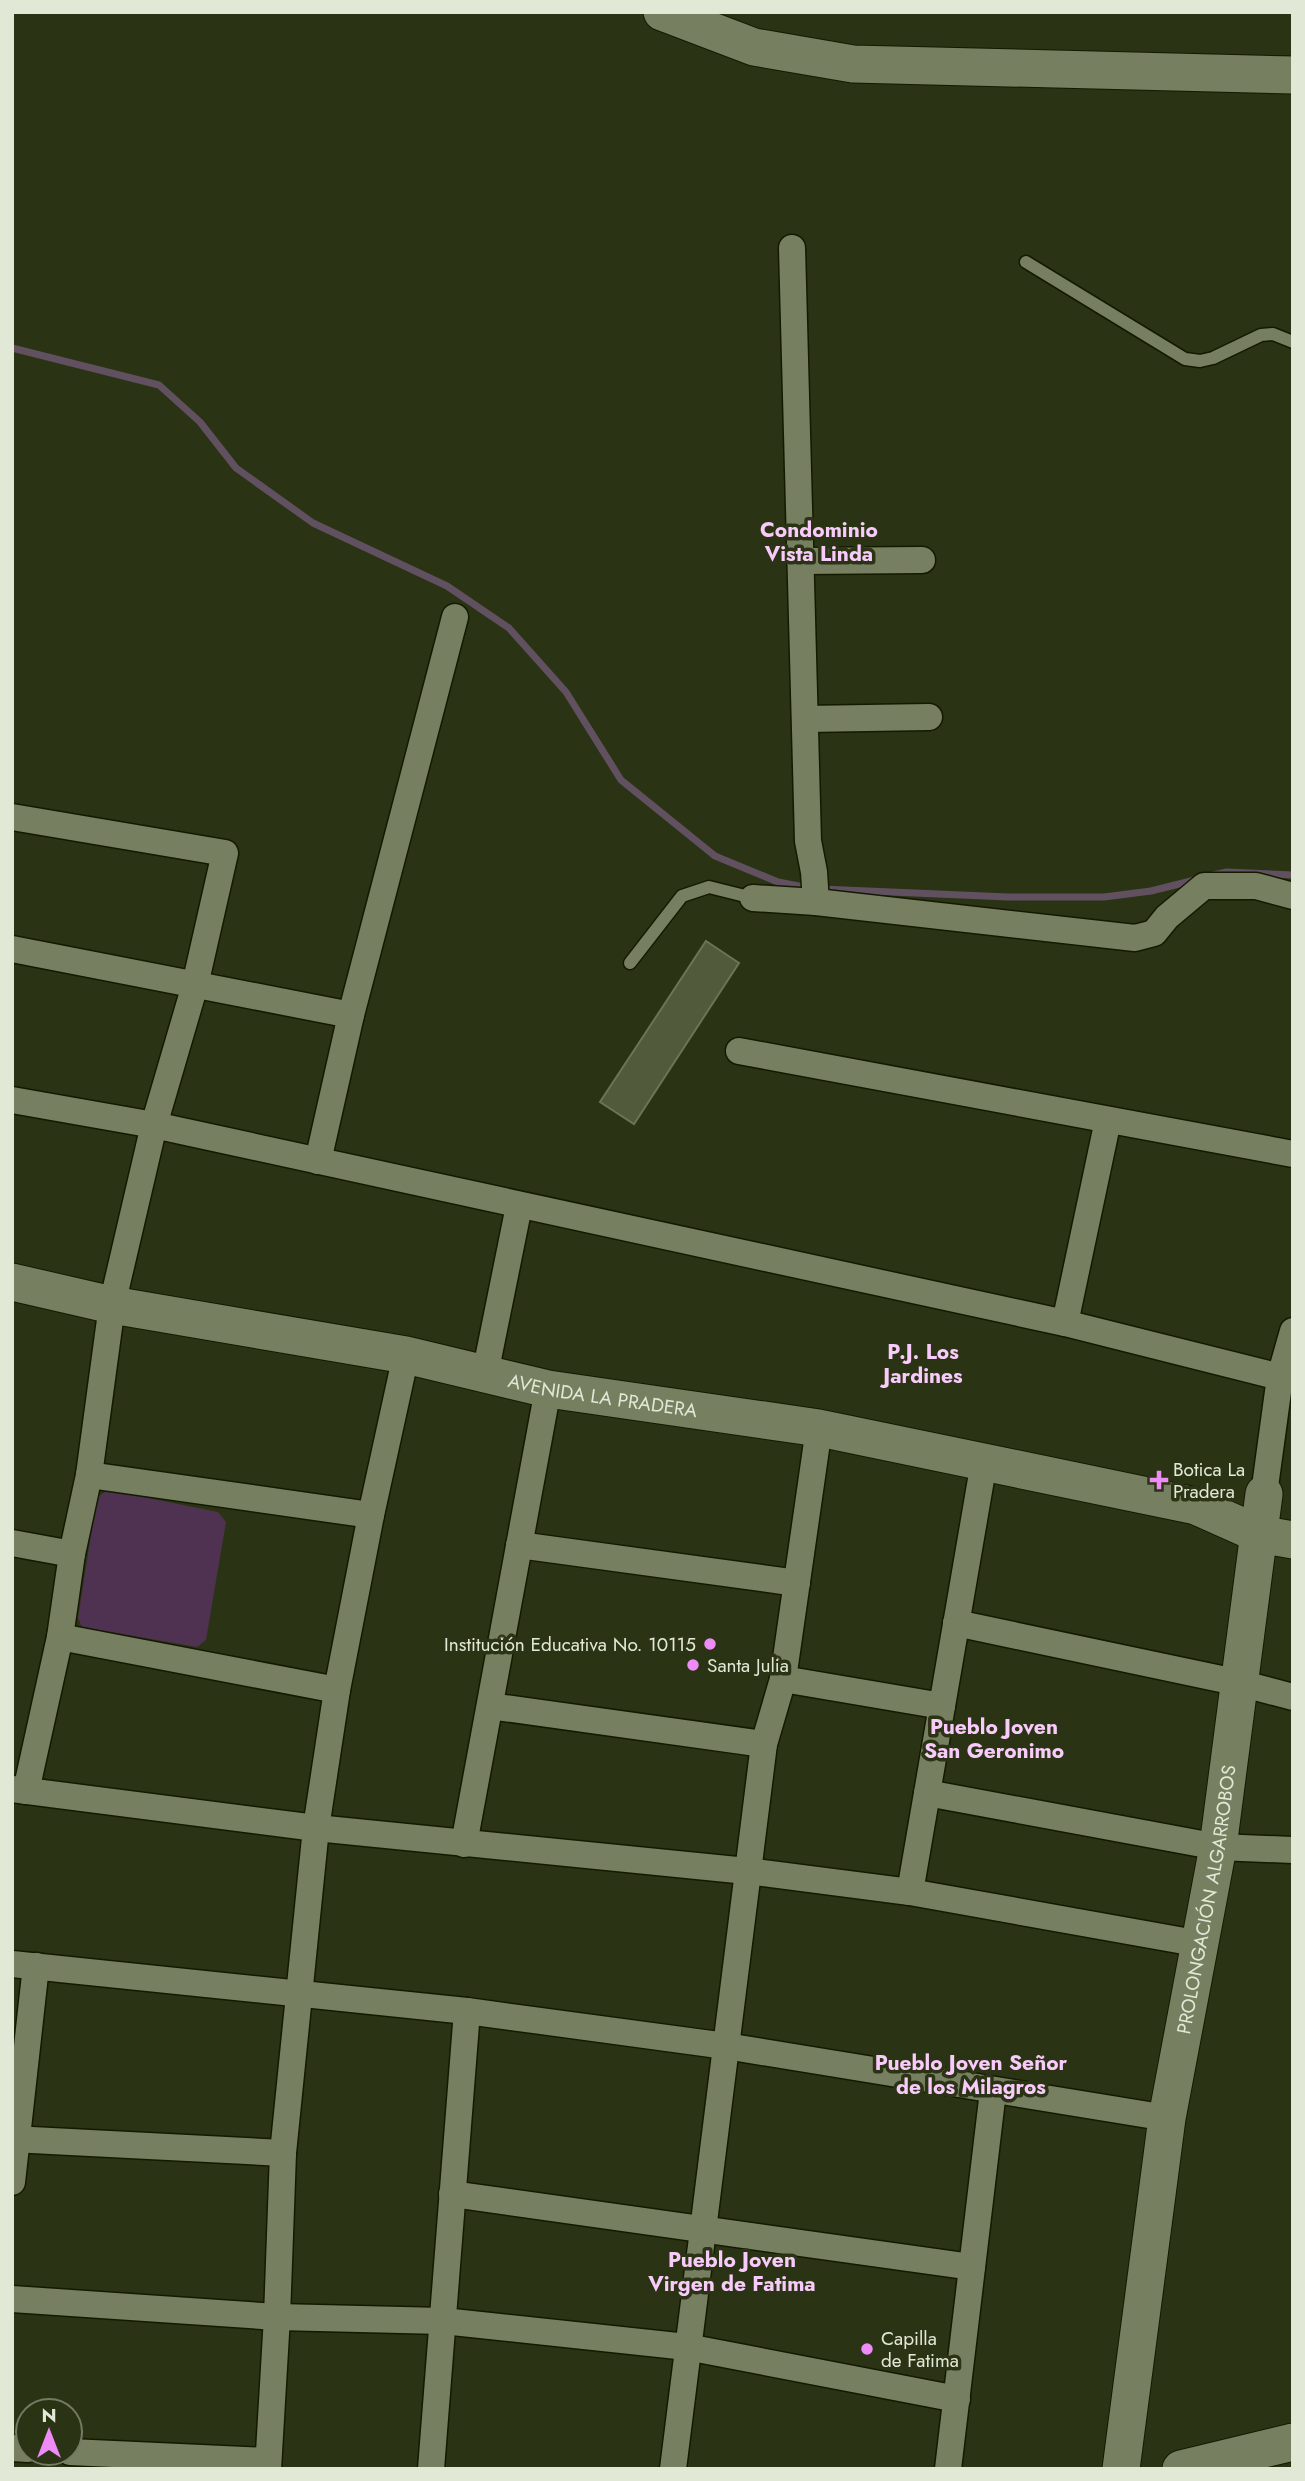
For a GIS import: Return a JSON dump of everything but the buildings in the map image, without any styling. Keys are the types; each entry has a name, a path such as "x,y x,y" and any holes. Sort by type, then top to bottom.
{"street":[{"path":"662,12 754,47 853,64 1293,75"},
{"path":"792,248 808,841 815,893"},
{"path":"801,561 922,560"},
{"path":"318,1161 351,1014 455,617"},
{"path":"805,719 929,717"},
{"path":"12,817 225,853 195,985 154,1125 112,1305 89,1475 72,1554 60,1637 19,1790 316,1828 747,1871 910,1892 1201,1944"},
{"path":"753,898 815,893 1135,938 1154,933 1167,917 1204,886 1256,886 1293,896"},
{"path":"12,949 351,1014"},
{"path":"739,1051 1293,1154"},
{"path":"12,1100 154,1125 1065,1323 1280,1377"},
{"path":"1065,1323 1108,1120"},
{"path":"485,1374 519,1206"},
{"name":"AVENIDA LA PRADERA","path":"12,1282 112,1305 406,1355 548,1389 818,1428 1196,1506 1276,1537"},
{"name":"PROLONGACIÓN ALGARROBOS","path":"1121,2469 1167,2118 1218,1847 1240,1683 1276,1537 1280,1377 1293,1331"},
{"path":"84,2454 141,2463 268,2465 283,2153 297,1994 316,1828 337,1690 406,1355"},
{"path":"464,1844 548,1389"},
{"path":"673,2469 764,1744 783,1679 818,1428"},
{"path":"910,1892 984,1462"},
{"path":"89,1475 371,1515"},
{"name":"AVENIDA LA PRADERA","path":"1196,1506 1278,1496"},
{"path":"12,1544 72,1554"},
{"path":"519,1545 797,1583"},
{"path":"956,1623 1240,1683 1293,1697"},
{"path":"60,1637 337,1690"},
{"path":"783,1679 942,1706"},
{"path":"490,1706 764,1744"},
{"path":"927,1793 1218,1847 1293,1850"},
{"path":"12,2182 24,1965 467,2011 726,2046 1167,2118"},
{"path":"431,2469 467,2011"},
{"path":"948,2469 993,2091"},
{"path":"15,2139 283,2153"},
{"path":"452,2194 972,2267"},
{"path":"12,2299 277,2317 443,2321 687,2347 957,2399"},
{"path":"1181,2469 1277,2453"}],"lane":[{"path":"1026,262 1185,359 1200,361 1213,358 1261,334 1273,334 1293,342"},
{"path":"630,963 682,895 709,887 753,898"}],"shaded area":[{"path":"108,1490 218,1512 226,1522 206,1640 197,1647 82,1627 78,1618 97,1497"}],"waterway":[{"path":"12,348 159,385 200,422 236,468 313,523 447,586 509,628 566,692 621,780 715,856 778,882 809,888"},
{"path":"1213,875 1227,872 1293,875"},
{"path":"821,889 1008,897 1104,897 1151,891 1195,880"}],"place":[{"name":"Botica La Pradera","path":"1159,1480"},
{"name":"Institución Educativa No. 10115","path":"710,1644"},
{"name":"Santa Julia","path":"693,1665"},
{"name":"Capilla de Fatima","path":"867,2349"}],"district":[{"name":"Condominio Vista Linda","path":"819,542"},
{"name":"P.J. Los Jardines","path":"923,1364"},
{"name":"Pueblo Joven San Geronimo","path":"994,1739"},
{"name":"Pueblo Joven Señor de los Milagros","path":"971,2075"},
{"name":"Pueblo Joven Virgen de Fatima","path":"732,2272"}]}
